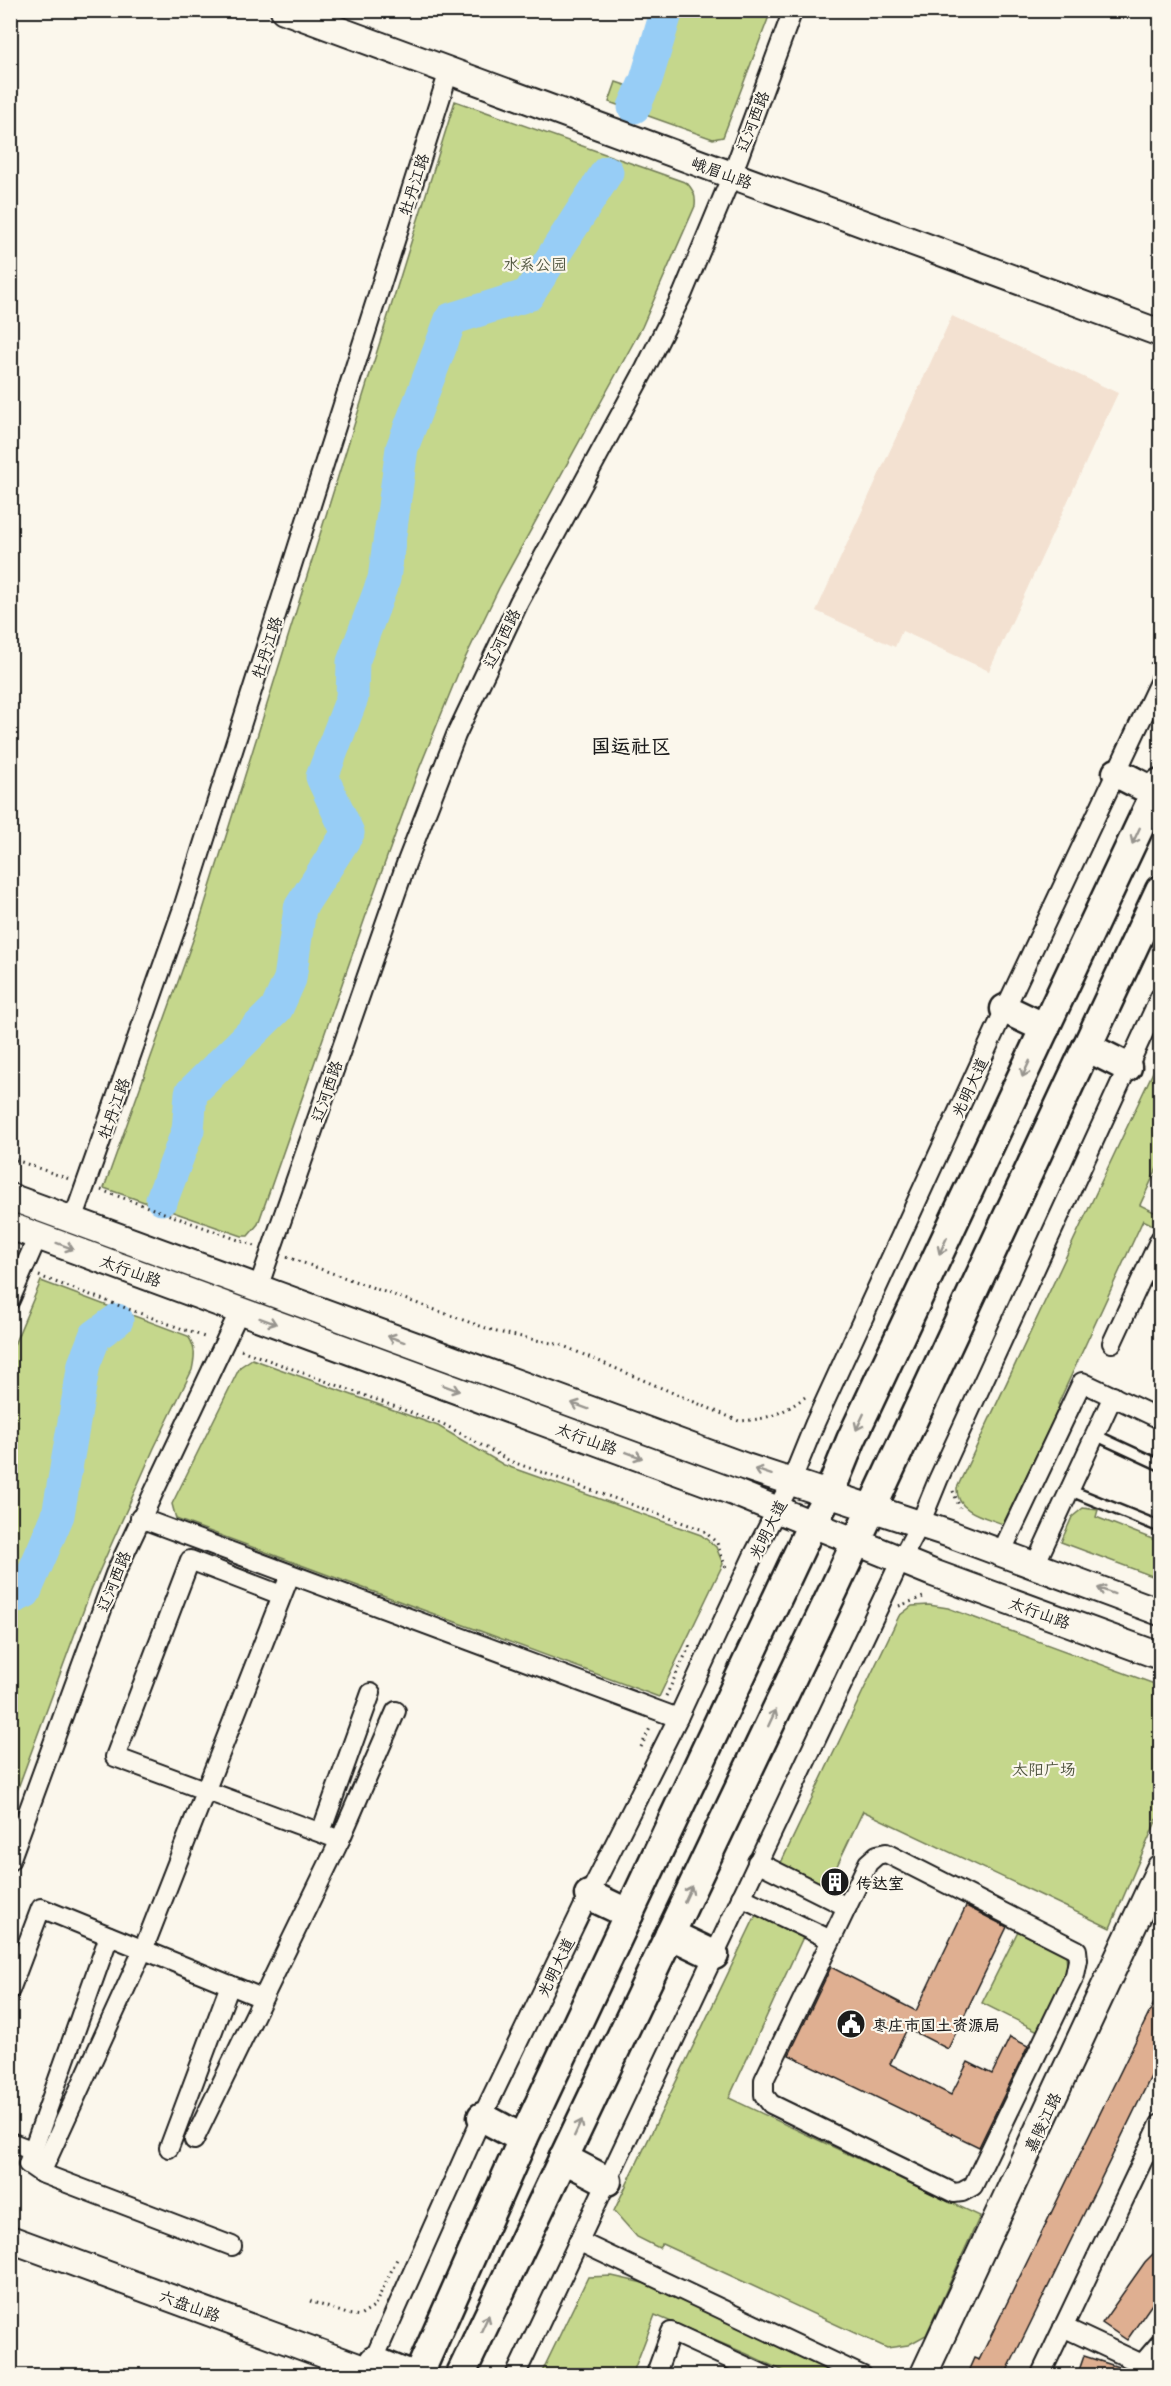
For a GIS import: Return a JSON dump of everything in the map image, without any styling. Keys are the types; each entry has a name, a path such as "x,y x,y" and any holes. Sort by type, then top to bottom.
{"main road":[{"name":"峨眉山路","path":"284,10 329,18 449,71 1161,333"},
{"path":"418,2376 523,2139 812,1524 829,1494 852,1440 1158,788 1117,773"},
{"path":"460,2376 856,1542 1161,890"},
{"path":"1005,1009 1045,1028"},
{"path":"1087,1047 1127,1066"},
{"name":"太行山路","path":"10,1197 791,1482 920,1524 1161,1612"},
{"name":"太行山路","path":"10,1226 776,1509 901,1560 1161,1656"},
{"name":"嘉陵江路","path":"923,2376 1161,1868"},
{"path":"589,1895 629,1914"},
{"path":"670,1934 714,1955"},
{"path":"482,2117 523,2139"},
{"path":"563,2158 607,2181"},
{"name":"六盘山路","path":"10,2239 370,2369"},
{"path":"370,2369 411,2376"}],"street":[{"name":"辽河西路","path":"258,1288 406,864 456,735 519,602 645,369 683,293 732,175 793,10"},
{"name":"牡丹江路","path":"73,1220 182,911 449,71"},
{"name":"光明大道","path":"370,2369 482,2117 791,1482 820,1412 1005,1009 1161,680"},
{"path":"515,2376 757,1862 920,1524 1127,1066 1161,997"},
{"path":"10,1300 38,1236"},
{"path":"1112,1343 1161,1239"},
{"name":"辽河西路","path":"10,1861 104,1603 140,1518 240,1311"},
{"path":"1001,1553 1082,1382 1161,1419"},
{"path":"1035,1565 1113,1396"},
{"path":"140,1518 678,1718"},
{"path":"281,1595 190,1560 115,1757 340,1840"},
{"path":"41,2173 143,1950 290,1575"},
{"path":"321,1832 371,1693"},
{"path":"195,2140 340,1840 396,1711"},
{"path":"886,1852 1077,1950 1075,1975 973,2186 962,2192 954,2193 771,2104 764,2095 764,2080 831,1940 868,1863 877,1855 886,1852"},
{"path":"757,1862 847,1907"},
{"path":"741,1897 831,1940"},
{"path":"10,1990 41,1908 262,1998"},
{"path":"109,1935 31,2150 28,2164 41,2173 232,2246"},
{"path":"170,2148 230,1985"},
{"path":"1040,2376 1161,2124"},
{"path":"10,2142 31,2150"},
{"path":"578,2241 863,2376"},
{"path":"1063,2327 1148,2370 1161,2343"},
{"path":"655,2376 671,2332 767,2376"}],"lane":[{"path":"1095,1435 1161,1465"},
{"path":"1069,1490 1161,1527"}],"path":[{"path":"10,1158 497,1332 561,1345 739,1422 764,1419 787,1410"},
{"path":"24,1270 446,1425 510,1461 703,1530 717,1543"},
{"path":"951,1486 960,1508"},
{"path":"898,1606 923,1597"}],"shaded area":[{"path":"952,316 1118,393 989,671 902,631 895,647 816,611"}],"green space":[{"path":"655,11 771,11 723,137 713,139 609,102 616,82 631,87"},
{"name":"水系公园","path":"455,101 687,183 694,194 695,206 642,327 499,588 459,671 419,769 371,901 258,1224 248,1236 242,1236 104,1188 198,926"},
{"path":"1160,1057 1160,1162 1140,1205 1160,1215 1157,1227 1143,1220 1058,1404 1060,1406 1003,1524 980,1516 961,1503 957,1488"},
{"path":"41,1281 188,1336 194,1348 194,1356 192,1370 154,1448 91,1590 11,1807 11,1352"},
{"path":"252,1359 438,1426 504,1465 701,1535 716,1547 723,1564 659,1697 176,1519 172,1504 240,1367"},
{"path":"1083,1508 1098,1510 1096,1517 1160,1542 1160,1579 1061,1542 1072,1517"},
{"name":"太阳广场","path":"929,1605 948,1608 1160,1686 1160,1812 1110,1928 863,1811 825,1891 778,1869 899,1616 912,1606"},
{"path":"756,1915 803,1937 729,2098 980,2216 926,2335 908,2345 887,2348 662,2244 659,2248 637,2237 614,2211"},
{"path":"1018,1931 1066,1955 1065,1975 1038,2031 982,2003"},
{"path":"612,2276 665,2288 859,2375 792,2375 655,2315 632,2375 540,2376 588,2277"}],"building":[{"name":"枣庄市国土资源局","path":"966,1906 1007,1927 948,2049 909,2029 890,2064 951,2095 968,2062 992,2074 1010,2037 1028,2046 979,2147 789,2055 831,1967 916,2011"},
{"path":"1161,1989 1161,2056 1006,2373 1011,2376 966,2376 974,2358 979,2360"},
{"path":"1161,2246 1161,2291 1127,2340 1102,2323 1145,2262"},
{"path":"1084,2356 1131,2371 1135,2373 1134,2376 1077,2376"}],"waterway":[{"path":"634,107 646,80 667,10"},
{"path":"162,1199 188,1130 191,1093 277,1008 290,979 300,908 348,833 322,777 352,698 353,662 384,579 402,448 451,319 528,295 607,172"},
{"path":"10,1599 25,1592 58,1515 84,1364 95,1336 117,1320"}],"place":[{"name":"传达室","path":"835,1882"},
{"name":"枣庄市国土资源局","path":"851,2024"}],"district":[{"name":"国运社区","path":"631,745"}]}
